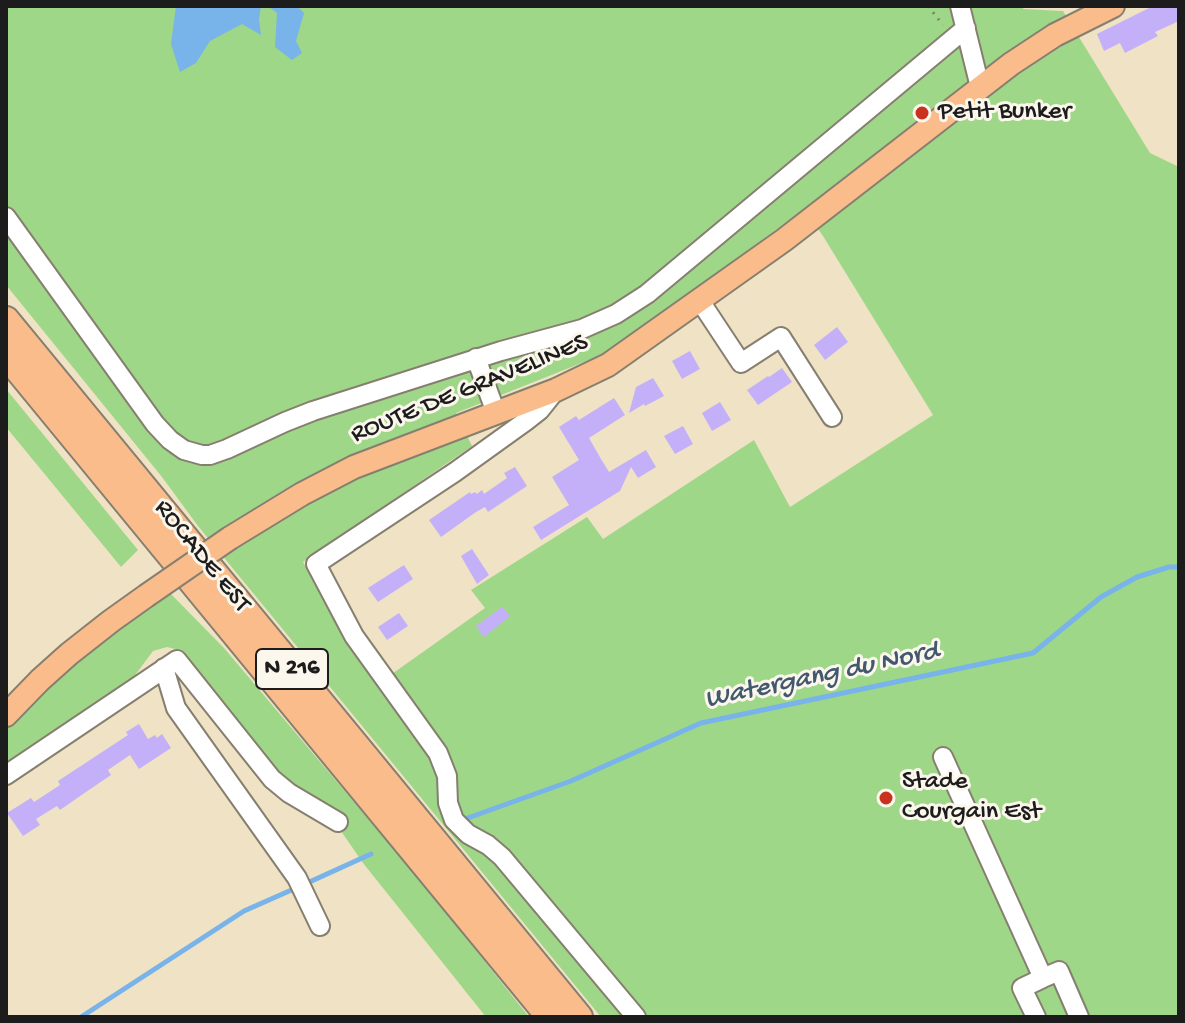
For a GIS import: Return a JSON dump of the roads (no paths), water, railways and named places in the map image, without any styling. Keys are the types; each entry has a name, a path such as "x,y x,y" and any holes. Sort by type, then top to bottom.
{"highway":[{"name":"ROCADE EST","path":"6,320 579,1017"},
{"name":"ROCADE EST","path":"6,355 550,1017"}],"main road":[{"name":"ROUTE DE GRAVELINES","path":"6,715 58,663 99,630 230,538 290,501 354,467 556,390 608,365 818,215 980,87 1044,42 1113,6"}],"street":[{"path":"960,6 960,33 980,87"},
{"path":"6,217 147,413 170,440 193,454 217,453 313,411 476,358 593,325 638,300 960,33"},
{"path":"700,301 741,363 781,337 832,417"},
{"path":"476,358 496,413"},
{"path":"556,390 540,410 515,429 316,564 354,636 438,753 447,776 448,803 454,820 468,834 502,857 636,1017"},
{"path":"6,775 177,660 272,779 289,793 338,822"},
{"path":"164,668 176,708 297,878 320,926"},
{"path":"943,757 1043,978"},
{"path":"1036,1017 1022,988 1059,971 1079,1017"}],"water":[{"path":"176,6 261,6 261,35 242,24 210,41 196,63 180,72 171,44"},
{"path":"268,6 297,6 304,13 296,41 302,53 292,60 275,47 277,13"}],"waterway":[{"name":"Watergang du Nord","path":"465,819 571,781 701,723 1033,653 1101,597 1137,577 1179,567"},
{"name":"Watergang du Nord","path":"305,884 371,854"},
{"name":"Watergang du Nord","path":"81,1017 244,911 296,888"}],"place":[{"name":"Petit Bunker","path":"922,113"},
{"name":"Stade Courgain Est","path":"886,798"}]}
